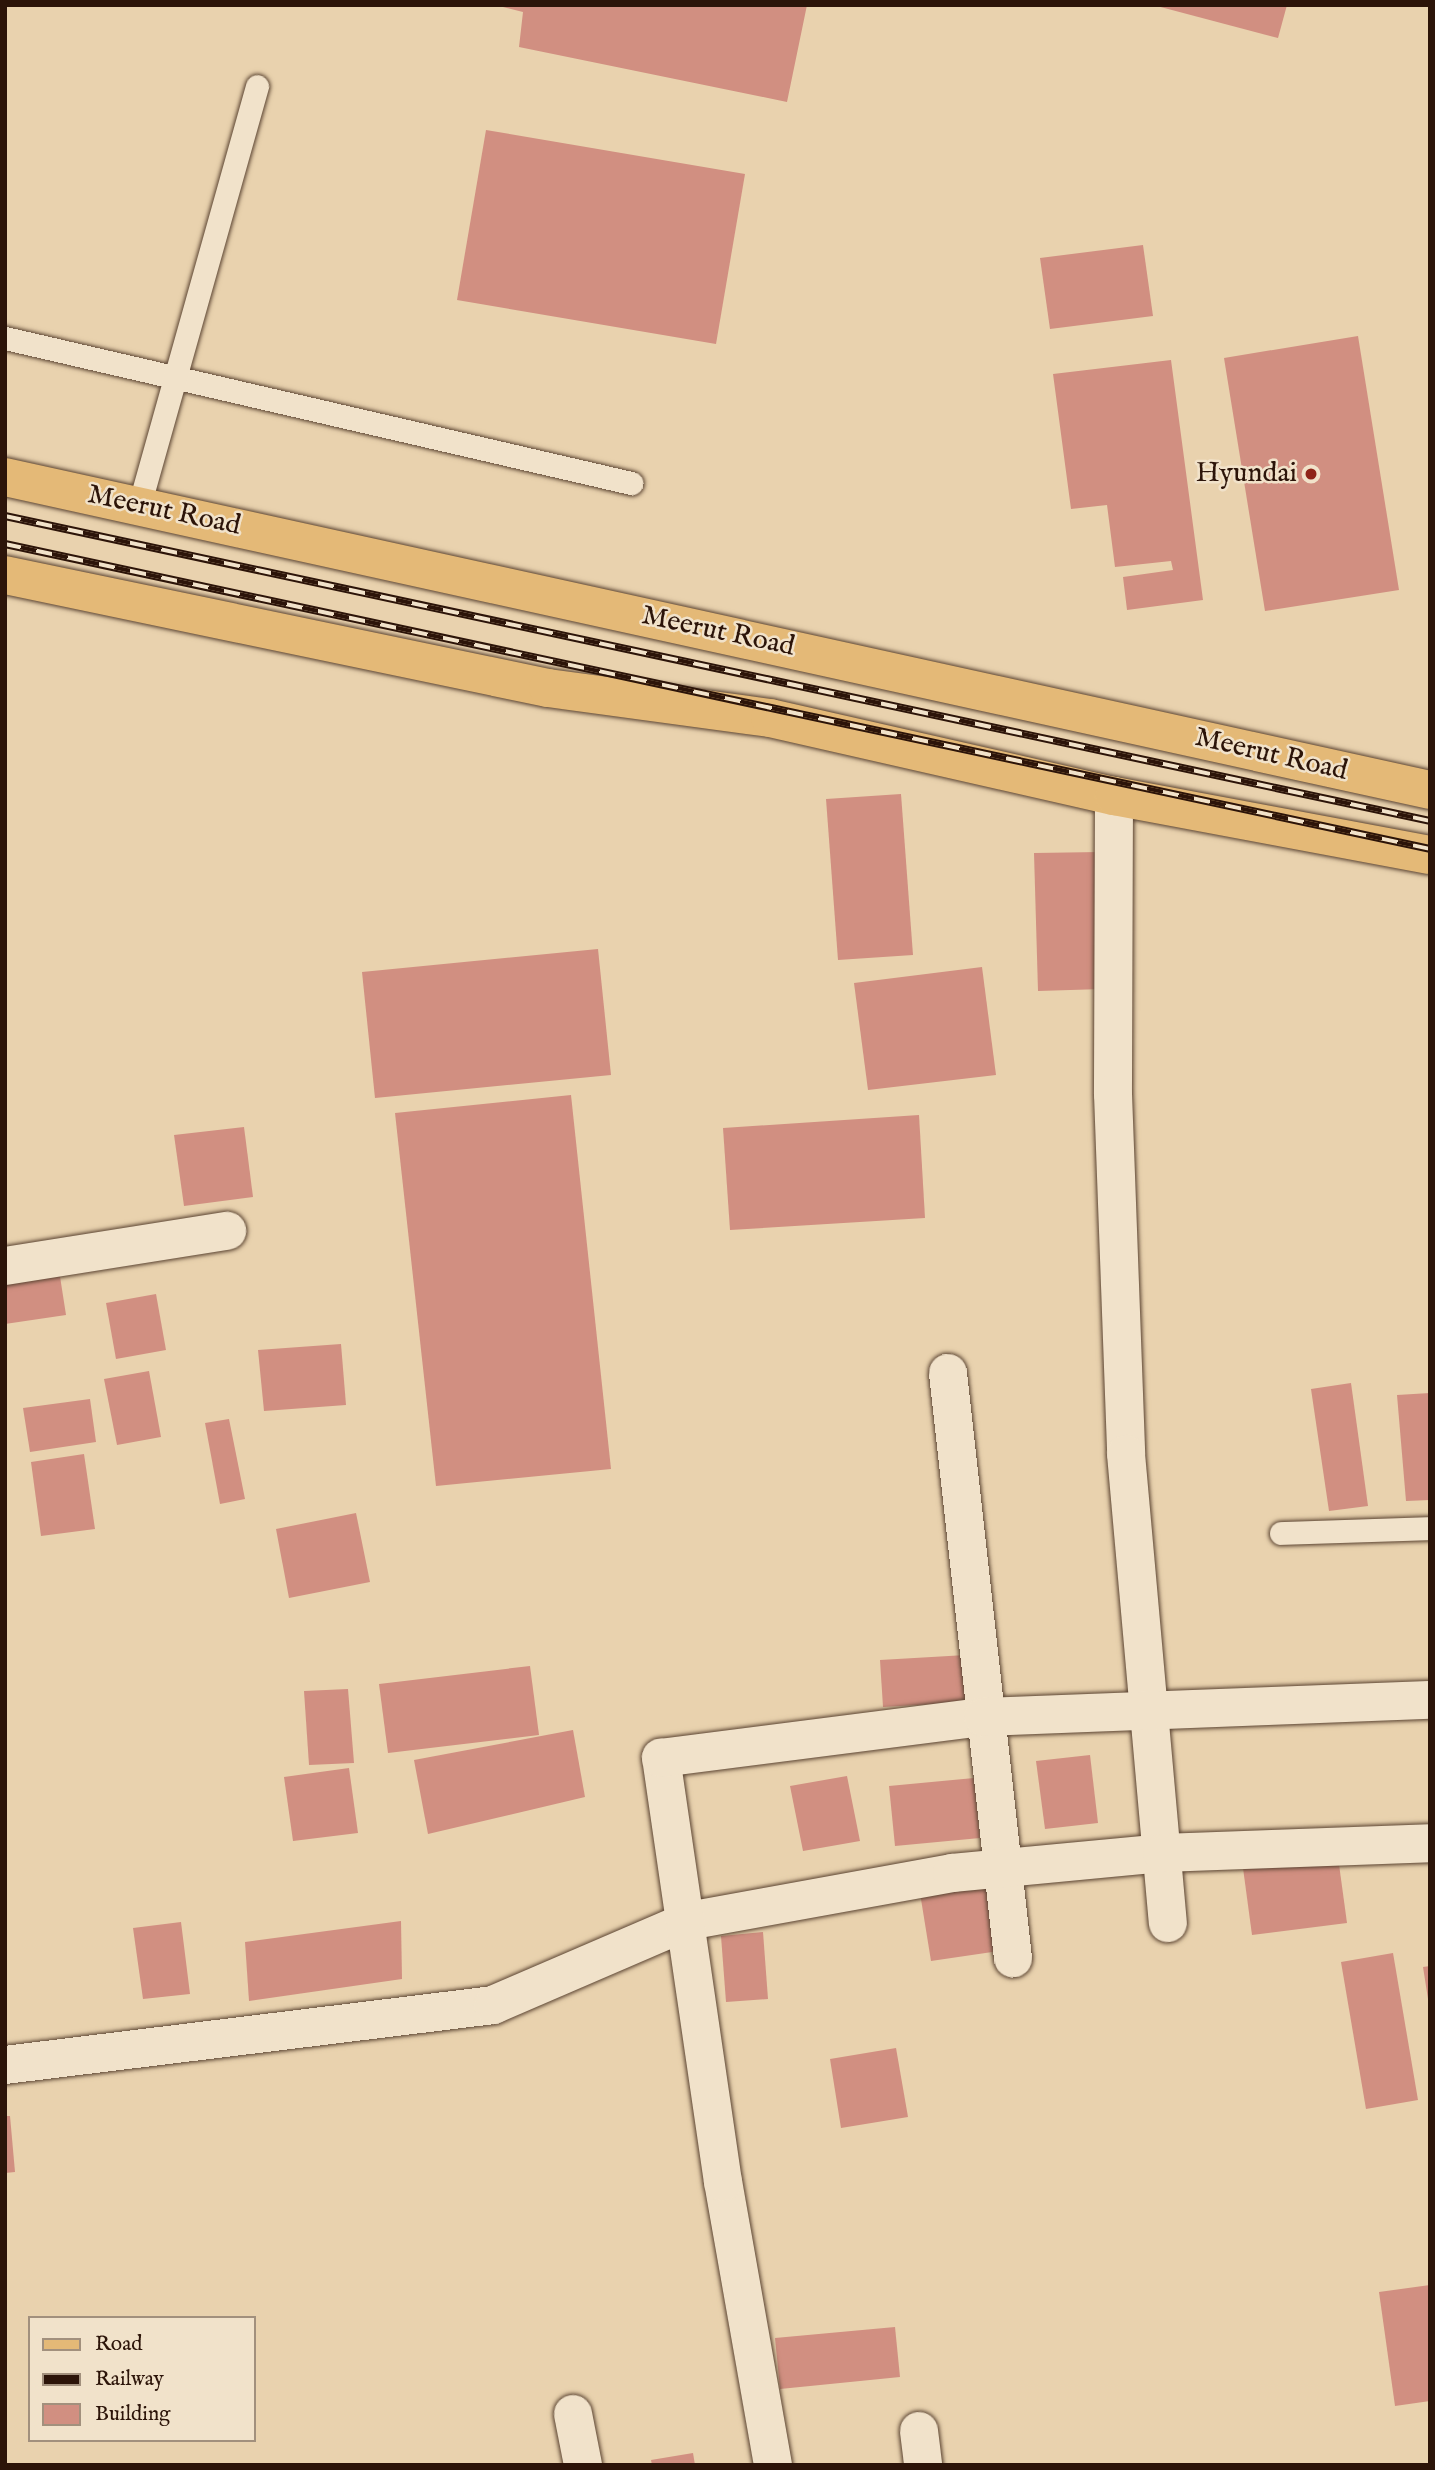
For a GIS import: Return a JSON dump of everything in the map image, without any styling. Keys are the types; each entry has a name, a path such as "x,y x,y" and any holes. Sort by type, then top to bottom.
{"main road":[{"name":"Meerut Road","path":"5,477 1430,790"},
{"path":"5,575 548,688 771,718 1114,796 1430,855"}],"street":[{"path":"1114,796 1113,1094 1126,1454 1168,1923"},
{"path":"5,1266 227,1231"},
{"path":"948,1373 983,1717 1013,1958"},
{"path":"774,2465 723,2182 688,1921 661,1758 983,1717 1430,1700"},
{"path":"5,2065 493,2005 688,1921 1001,1867 1162,1853 1430,1843"},
{"path":"573,2414 583,2465"}],"lane":[{"path":"139,506 177,379 257,86"},
{"path":"5,338 631,483"},
{"path":"1282,1533 1430,1528"}],"building":[{"path":"495,5 807,5 787,102 519,47 523,12"},
{"path":"1153,5 1287,5 1278,38"},
{"path":"486,130 745,174 716,344 457,300"},
{"path":"1143,245 1153,316 1050,329 1040,258"},
{"name":"Hyundai","path":"1358,336 1399,590 1265,611 1224,358"},
{"path":"1171,360 1203,600 1127,610 1123,577 1173,570 1171,561 1115,567 1107,505 1071,509 1053,374"},
{"path":"901,794 913,955 838,960 826,799"},
{"path":"1100,852 1103,989 1038,991 1034,853"},
{"path":"598,949 611,1075 375,1098 362,972"},
{"path":"982,967 996,1075 868,1090 854,983"},
{"path":"571,1095 611,1469 436,1486 395,1113"},
{"path":"919,1115 925,1218 730,1230 723,1128"},
{"path":"244,1127 253,1197 184,1206 174,1135"},
{"path":"59,1270 66,1315 5,1324 5,1278"},
{"path":"156,1294 166,1350 116,1359 106,1303"},
{"path":"341,1344 346,1405 264,1411 258,1350"},
{"path":"149,1371 161,1437 117,1445 104,1379"},
{"path":"1351,1383 1368,1506 1329,1511 1311,1389"},
{"path":"1430,1393 1430,1500 1406,1501 1397,1395"},
{"path":"90,1399 96,1442 30,1452 23,1408"},
{"path":"229,1419 245,1499 220,1504 205,1423"},
{"path":"84,1454 95,1529 41,1536 31,1462"},
{"path":"356,1513 370,1582 289,1598 276,1529"},
{"path":"966,1655 969,1702 883,1707 880,1660"},
{"path":"530,1666 539,1735 388,1753 379,1684"},
{"path":"348,1689 354,1763 309,1765 304,1691"},
{"path":"573,1730 585,1797 428,1834 414,1760"},
{"path":"1090,1755 1098,1823 1045,1829 1036,1761"},
{"path":"349,1768 358,1833 293,1841 284,1777"},
{"path":"847,1776 860,1841 803,1851 790,1786"},
{"path":"974,1778 980,1838 895,1846 889,1786"},
{"path":"1338,1857 1347,1923 1252,1935 1243,1868"},
{"path":"989,1883 999,1951 931,1961 920,1893"},
{"path":"401,1921 402,1979 249,2001 245,1942"},
{"path":"181,1922 190,1994 143,1999 133,1928"},
{"path":"763,1932 768,1999 726,2002 721,1936"},
{"path":"1393,1953 1418,2100 1366,2109 1341,1962"},
{"path":"1430,1966 1430,1999 1428,1999 1423,1967"},
{"path":"896,2048 908,2117 841,2128 830,2059"},
{"path":"5,2116 10,2116 15,2172 5,2173"},
{"path":"1430,2285 1430,2401 1395,2406 1379,2292"},
{"path":"895,2327 900,2377 780,2389 775,2338"},
{"path":"693,2453 695,2465 652,2465 651,2460"}],"railway":[{"path":"5,516 1430,821"},
{"path":"5,544 1430,849"}],"place":[{"name":"Hyundai","path":"1311,474"}]}
